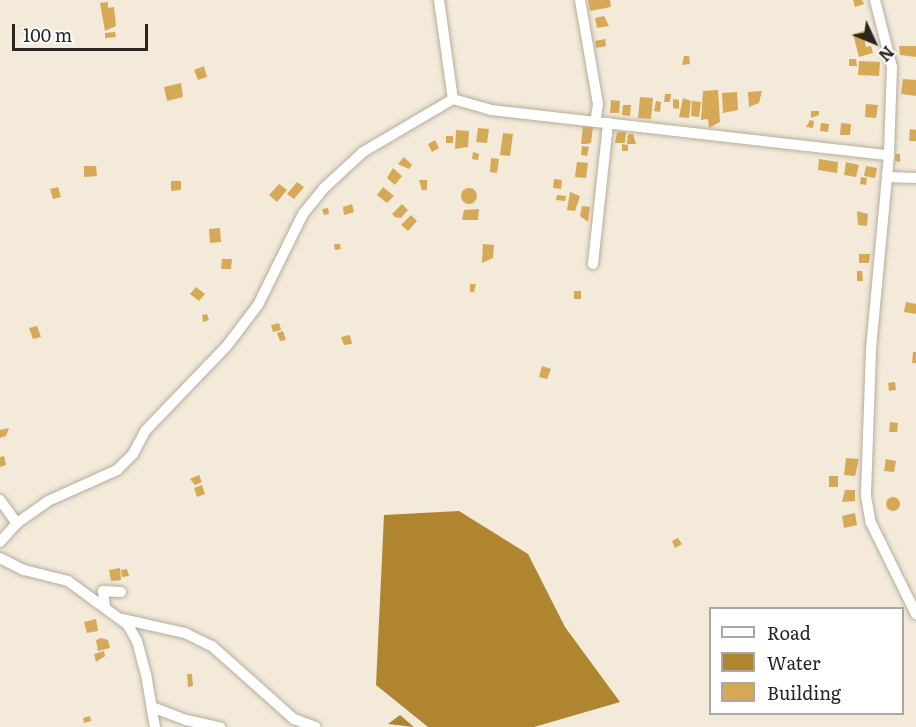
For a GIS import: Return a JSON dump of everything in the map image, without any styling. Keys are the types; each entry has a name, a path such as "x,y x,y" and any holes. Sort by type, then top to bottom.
{"street":[{"path":"439,0 453,99"},
{"path":"580,0 598,104 595,122"},
{"path":"875,0 892,67 889,155 871,350 866,496 871,523 916,614"},
{"path":"0,542 17,523 48,501 117,470 146,430 226,347 258,304 303,214 323,189 363,152 453,99 491,110 889,155"},
{"path":"593,264 608,123"},
{"path":"887,177 916,178"},
{"path":"0,500 17,523"},
{"path":"0,558 24,570 68,581 122,619 137,641 155,727"},
{"path":"105,606 103,591 121,592"},
{"path":"122,619 185,633 213,646 294,719 316,727"},
{"path":"152,707 186,720 220,727"}],"water":[{"path":"459,511 528,554 565,627 620,702 534,727 428,727 376,685 384,515"},
{"path":"400,715 414,727 388,724"}],"building":[{"path":"588,0 610,0 611,7 590,11"},
{"path":"853,0 862,0 864,4 855,7"},
{"path":"108,2 108,8 114,7 116,26 105,31 100,3"},
{"path":"604,16 609,26 597,28 595,18"},
{"path":"867,30 869,36 864,37 866,47 871,46 873,53 859,57 853,34"},
{"path":"115,32 116,37 105,38 105,33"},
{"path":"605,39 606,46 596,48 595,41"},
{"path":"899,46 916,46 916,57 900,55"},
{"path":"684,56 689,56 690,64 682,65"},
{"path":"849,59 856,59 857,66 849,66"},
{"path":"859,61 880,62 879,76 858,75"},
{"path":"204,66 207,77 198,80 194,70"},
{"path":"903,79 916,80 916,96 901,94"},
{"path":"181,83 183,97 167,101 164,87"},
{"path":"718,90 720,122 709,128 708,119 701,120 703,91"},
{"path":"762,91 759,103 749,107 748,92"},
{"path":"737,92 738,110 723,113 722,93"},
{"path":"665,94 671,94 670,102 664,102"},
{"path":"640,97 653,98 651,119 638,118"},
{"path":"683,98 691,101 689,118 679,117"},
{"path":"673,99 679,100 679,109 673,108"},
{"path":"611,100 620,101 619,113 610,113"},
{"path":"656,101 661,102 660,112 654,111"},
{"path":"692,101 701,102 699,117 691,116"},
{"path":"866,104 878,105 876,118 865,117"},
{"path":"623,105 631,105 630,116 622,115"},
{"path":"811,111 819,111 819,115 811,118"},
{"path":"810,120 814,121 813,128 806,127"},
{"path":"821,123 829,124 828,132 820,131"},
{"path":"841,123 851,124 850,135 840,135"},
{"path":"583,126 593,127 591,143 581,144"},
{"path":"478,128 489,129 487,143 476,142"},
{"path":"910,129 916,130 916,141 909,141"},
{"path":"456,130 469,131 468,147 455,149"},
{"path":"617,132 626,132 625,143 615,143"},
{"path":"503,133 513,134 510,156 500,155"},
{"path":"628,134 633,134 636,144 627,144"},
{"path":"446,136 453,136 453,143 446,143"},
{"path":"435,140 439,148 432,152 428,144"},
{"path":"622,144 628,145 628,151 622,151"},
{"path":"582,146 589,147 587,156 581,155"},
{"path":"473,152 479,154 478,160 472,159"},
{"path":"895,154 900,154 900,162 895,161"},
{"path":"404,157 412,165 409,169 398,164"},
{"path":"491,158 499,159 497,173 490,172"},
{"path":"819,159 838,162 837,173 818,170"},
{"path":"577,162 588,163 586,178 575,177"},
{"path":"846,162 859,165 856,177 844,175"},
{"path":"84,166 96,166 97,176 84,177"},
{"path":"866,166 877,168 875,178 864,176"},
{"path":"393,168 402,176 395,185 387,178"},
{"path":"861,177 867,178 866,185 860,184"},
{"path":"554,179 562,180 561,189 553,188"},
{"path":"419,180 427,180 427,190 422,190"},
{"path":"171,181 181,181 181,190 171,191"},
{"path":"297,182 304,187 294,199 287,194"},
{"path":"279,184 287,190 277,202 269,195"},
{"path":"58,187 61,197 53,199 50,189"},
{"path":"383,187 394,196 387,203 377,195"},
{"path":"466,188 472,188 477,196 475,202 466,204 461,199 461,193"},
{"path":"570,192 580,196 575,211 567,210"},
{"path":"557,195 566,196 565,201 556,200"},
{"path":"352,204 354,212 344,215 343,207"},
{"path":"402,204 408,210 401,218 395,217 392,214"},
{"path":"582,206 590,207 588,222 580,216"},
{"path":"328,208 329,214 324,215 322,209"},
{"path":"479,209 478,220 462,220 464,210"},
{"path":"857,211 868,214 867,226 858,225"},
{"path":"411,215 417,221 408,231 401,225"},
{"path":"220,228 221,242 210,243 209,229"},
{"path":"334,244 340,244 341,249 335,250"},
{"path":"483,244 494,245 493,258 482,263"},
{"path":"859,254 870,254 869,263 859,263"},
{"path":"222,259 232,259 231,269 221,269"},
{"path":"857,271 862,271 863,281 857,281"},
{"path":"470,284 476,284 474,292 470,292"},
{"path":"196,287 205,294 199,301 190,294"},
{"path":"574,291 581,291 581,299 574,299"},
{"path":"906,302 916,304 916,314 904,312"},
{"path":"207,314 209,320 203,322 202,315"},
{"path":"279,323 281,330 273,332 271,325"},
{"path":"37,326 41,337 33,339 29,328"},
{"path":"283,331 286,340 280,341 277,333"},
{"path":"350,335 352,344 344,345 341,337"},
{"path":"913,352 916,352 916,363 912,363"},
{"path":"542,366 551,369 547,379 539,377"},
{"path":"895,382 896,390 889,391 888,383"},
{"path":"890,422 898,423 897,432 889,432"},
{"path":"9,428 6,436 0,438 0,430"},
{"path":"4,456 6,465 0,467 0,457"},
{"path":"846,458 859,459 855,476 844,475"},
{"path":"886,459 896,461 894,472 884,471"},
{"path":"199,475 202,482 195,485 190,479"},
{"path":"829,476 838,476 838,487 829,487"},
{"path":"202,485 205,494 197,497 194,488"},
{"path":"845,490 855,490 855,501 842,502"},
{"path":"890,497 896,497 900,504 896,511 890,511 886,507 886,501"},
{"path":"855,513 857,525 844,528 842,516"},
{"path":"678,538 682,544 675,548 672,541"},
{"path":"120,568 121,580 111,581 109,570"},
{"path":"127,569 129,576 122,577 121,570"},
{"path":"96,619 98,631 87,633 84,622"},
{"path":"101,638 108,640 110,648 98,651 96,640"},
{"path":"104,651 105,656 96,662 94,654"},
{"path":"187,674 192,674 193,686 188,687"},
{"path":"90,716 91,721 84,723 83,718"}]}
